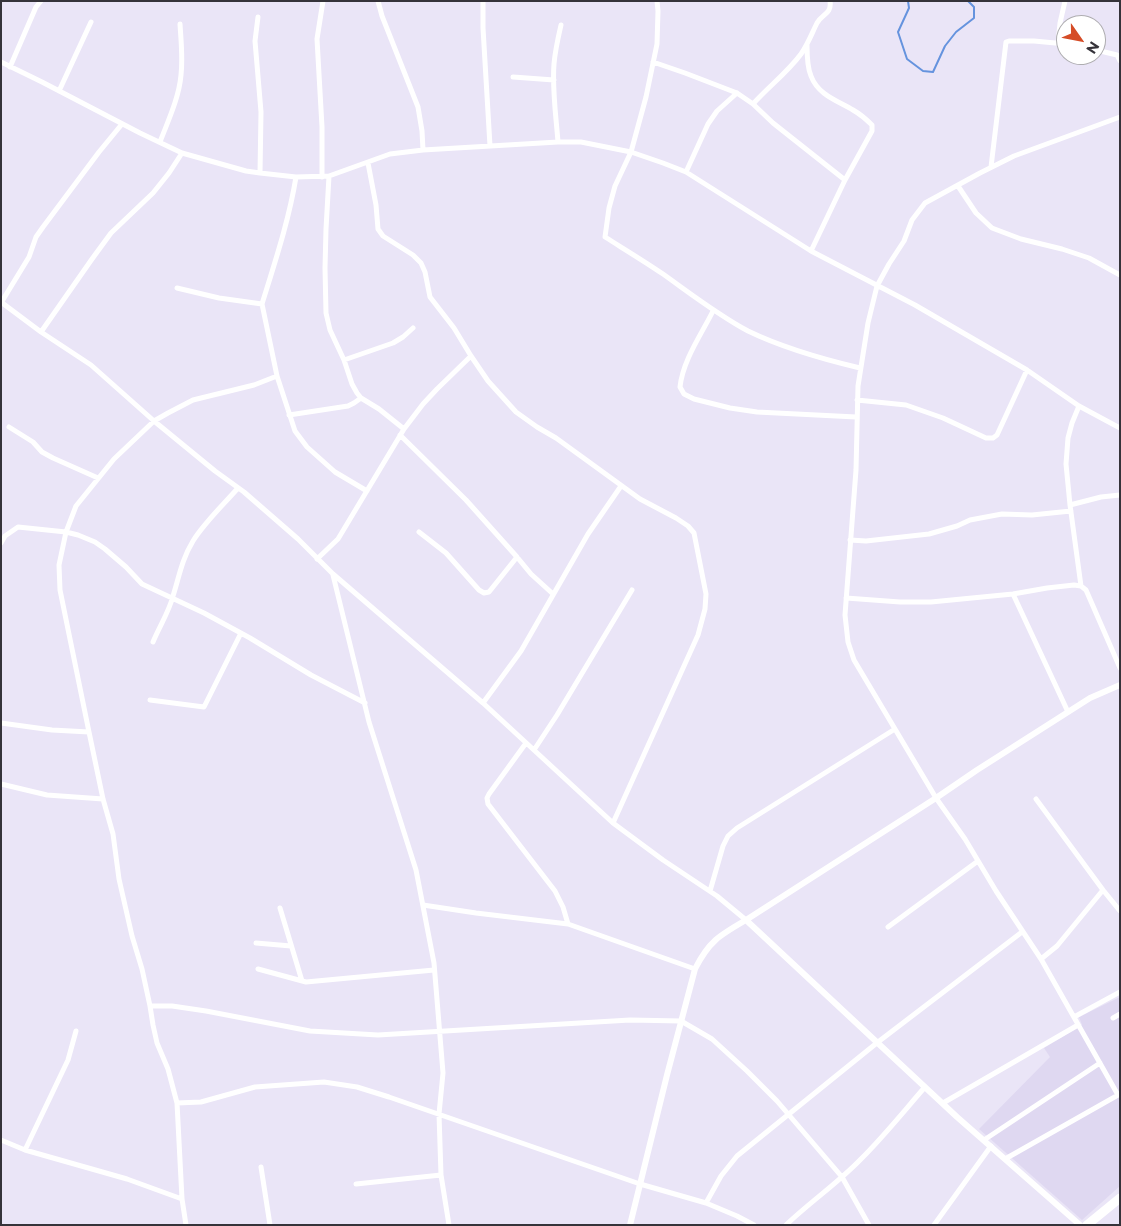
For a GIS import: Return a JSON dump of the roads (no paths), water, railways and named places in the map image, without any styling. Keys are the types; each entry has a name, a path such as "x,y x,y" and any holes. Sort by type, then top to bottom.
{"highway":[{"path":"1087,1225 1120,1198"}],"street":[{"path":"10,67 36,8 41,1"},
{"path":"322,176 322,127 317,39 323,1"},
{"path":"378,1 382,16 418,107 422,131 422,150"},
{"path":"484,1 483,28 490,146"},
{"path":"656,1 658,11 657,44 646,97 631,152 616,186 609,208 605,237 661,272 713,310 747,330 773,342 860,368"},
{"path":"753,104 801,54 818,22 830,10 830,1"},
{"path":"1062,15 1065,1"},
{"path":"258,17 255,41 261,112 260,173"},
{"path":"59,91 91,22"},
{"path":"160,142 175,102 181,76 180,24"},
{"path":"558,142 554,80 555,52 561,25"},
{"path":"991,167 1006,42 1056,43"},
{"path":"807,45 811,77 819,90 831,99 855,111 872,125 872,130 845,180 811,251"},
{"path":"1106,52 1117,55 1120,61"},
{"path":"1,62 182,153 246,171 296,177 329,176 390,154 422,150 558,142 581,142 631,152 663,162 686,172 811,251 916,305 1028,370 1079,406 1120,428"},
{"path":"653,62 737,93 845,180"},
{"path":"513,77 554,80"},
{"path":"686,172 708,124 717,111 737,93"},
{"path":"1005,1159 1119,1094 1041,958 1022,932 965,839 936,798 854,660 848,642 845,615 856,470 856,418 860,368 877,286 904,241 912,220 925,203 1014,156 1120,117"},
{"path":"122,124 98,152 36,237 29,256 2,302 41,332 91,365 154,421 238,488 298,540 333,574 483,703 613,823 663,860 710,891 746,920 924,1087 1080,1225"},
{"path":"41,332 111,233 154,193 182,153"},
{"path":"368,163 376,205 378,229 383,236 414,255 421,263 425,272 430,297 454,328 488,381 516,412 556,438 620,486 676,518 692,529 694,533 706,594 705,609 698,635 613,823"},
{"path":"329,176 325,268 326,313 330,330 356,393 404,429"},
{"path":"296,177 286,226 262,304 277,376 295,431 307,448 335,472 367,491"},
{"path":"958,186 976,212 992,228 1021,240 1062,249 1089,258 1120,275"},
{"path":"177,288 219,298 262,304"},
{"path":"713,310 681,377 680,387 684,394 702,402 757,412 856,418"},
{"path":"344,360 393,343 413,328"},
{"path":"317,559 338,539 400,435 423,404 472,356"},
{"path":"857,400 906,405 943,418 986,438 993,438 997,435 1028,370"},
{"path":"186,1225 182,1199 177,1103 168,1069 157,1044 152,1026 142,969 132,936 119,879 113,834 103,799 60,590 59,565 66,532 76,506 114,459 154,421 193,400 246,387 277,376"},
{"path":"289,415 348,406 361,398"},
{"path":"1079,406 1068,438 1066,464 1081,586"},
{"path":"9,427 33,442 42,452 98,478"},
{"path":"400,435 466,500 531,574 553,594"},
{"path":"483,703 520,651 588,534 620,486"},
{"path":"153,642 173,598 178,574 192,542 238,488"},
{"path":"850,540 866,541 929,534 970,520 1002,514 1032,515 1070,508 1101,497 1120,495"},
{"path":"1,542 5,536 18,527 66,532 94,542 126,567 142,584 204,612 311,675 365,703"},
{"path":"419,532 446,553 479,590 484,593 489,592 517,556"},
{"path":"333,574 369,722 416,870 423,905 434,970 440,1031 443,1073 439,1114 441,1175 449,1225"},
{"path":"846,598 930,602 1013,594 1074,585 1081,586 1086,590 1120,668"},
{"path":"534,750 632,590"},
{"path":"1013,594 1068,712"},
{"path":"150,700 204,707 241,633"},
{"path":"630,1225 695,969 711,944 724,933 1090,698 1120,685"},
{"path":"1,723 52,730 89,732"},
{"path":"710,891 723,846 732,832 895,729"},
{"path":"526,743 488,794 488,804 555,891 563,907 568,924"},
{"path":"1,784 47,795 103,799"},
{"path":"1036,799 1120,911"},
{"path":"888,927 978,861"},
{"path":"1041,958 1057,946 1103,890"},
{"path":"423,905 568,924 695,969"},
{"path":"280,908 302,981"},
{"path":"706,1203 721,1176 737,1156 878,1042 1022,932"},
{"path":"256,943 291,946"},
{"path":"258,969 306,982 434,970"},
{"path":"1074,1017 1120,992"},
{"path":"150,1006 172,1006 206,1011 310,1031 378,1035 630,1020 681,1021 712,1039 789,1114 842,1177 869,1225"},
{"path":"1113,1018 1120,1014"},
{"path":"943,1104 1078,1025"},
{"path":"25,1150 68,1060 76,1031"},
{"path":"984,1140 1100,1063"},
{"path":"177,1103 201,1102 255,1087 324,1082 357,1087 640,1184 706,1203 754,1225"},
{"path":"786,1225 862,1159 924,1087"},
{"path":"1,1140 25,1150 127,1179 182,1199"},
{"path":"934,1225 991,1146"},
{"path":"261,1167 270,1225"},
{"path":"356,1184 441,1175"}],"waterway":[{"path":"908,1 909,8 898,32 907,59 923,71 933,72 945,46 956,32 974,18 974,7 968,1"}]}
